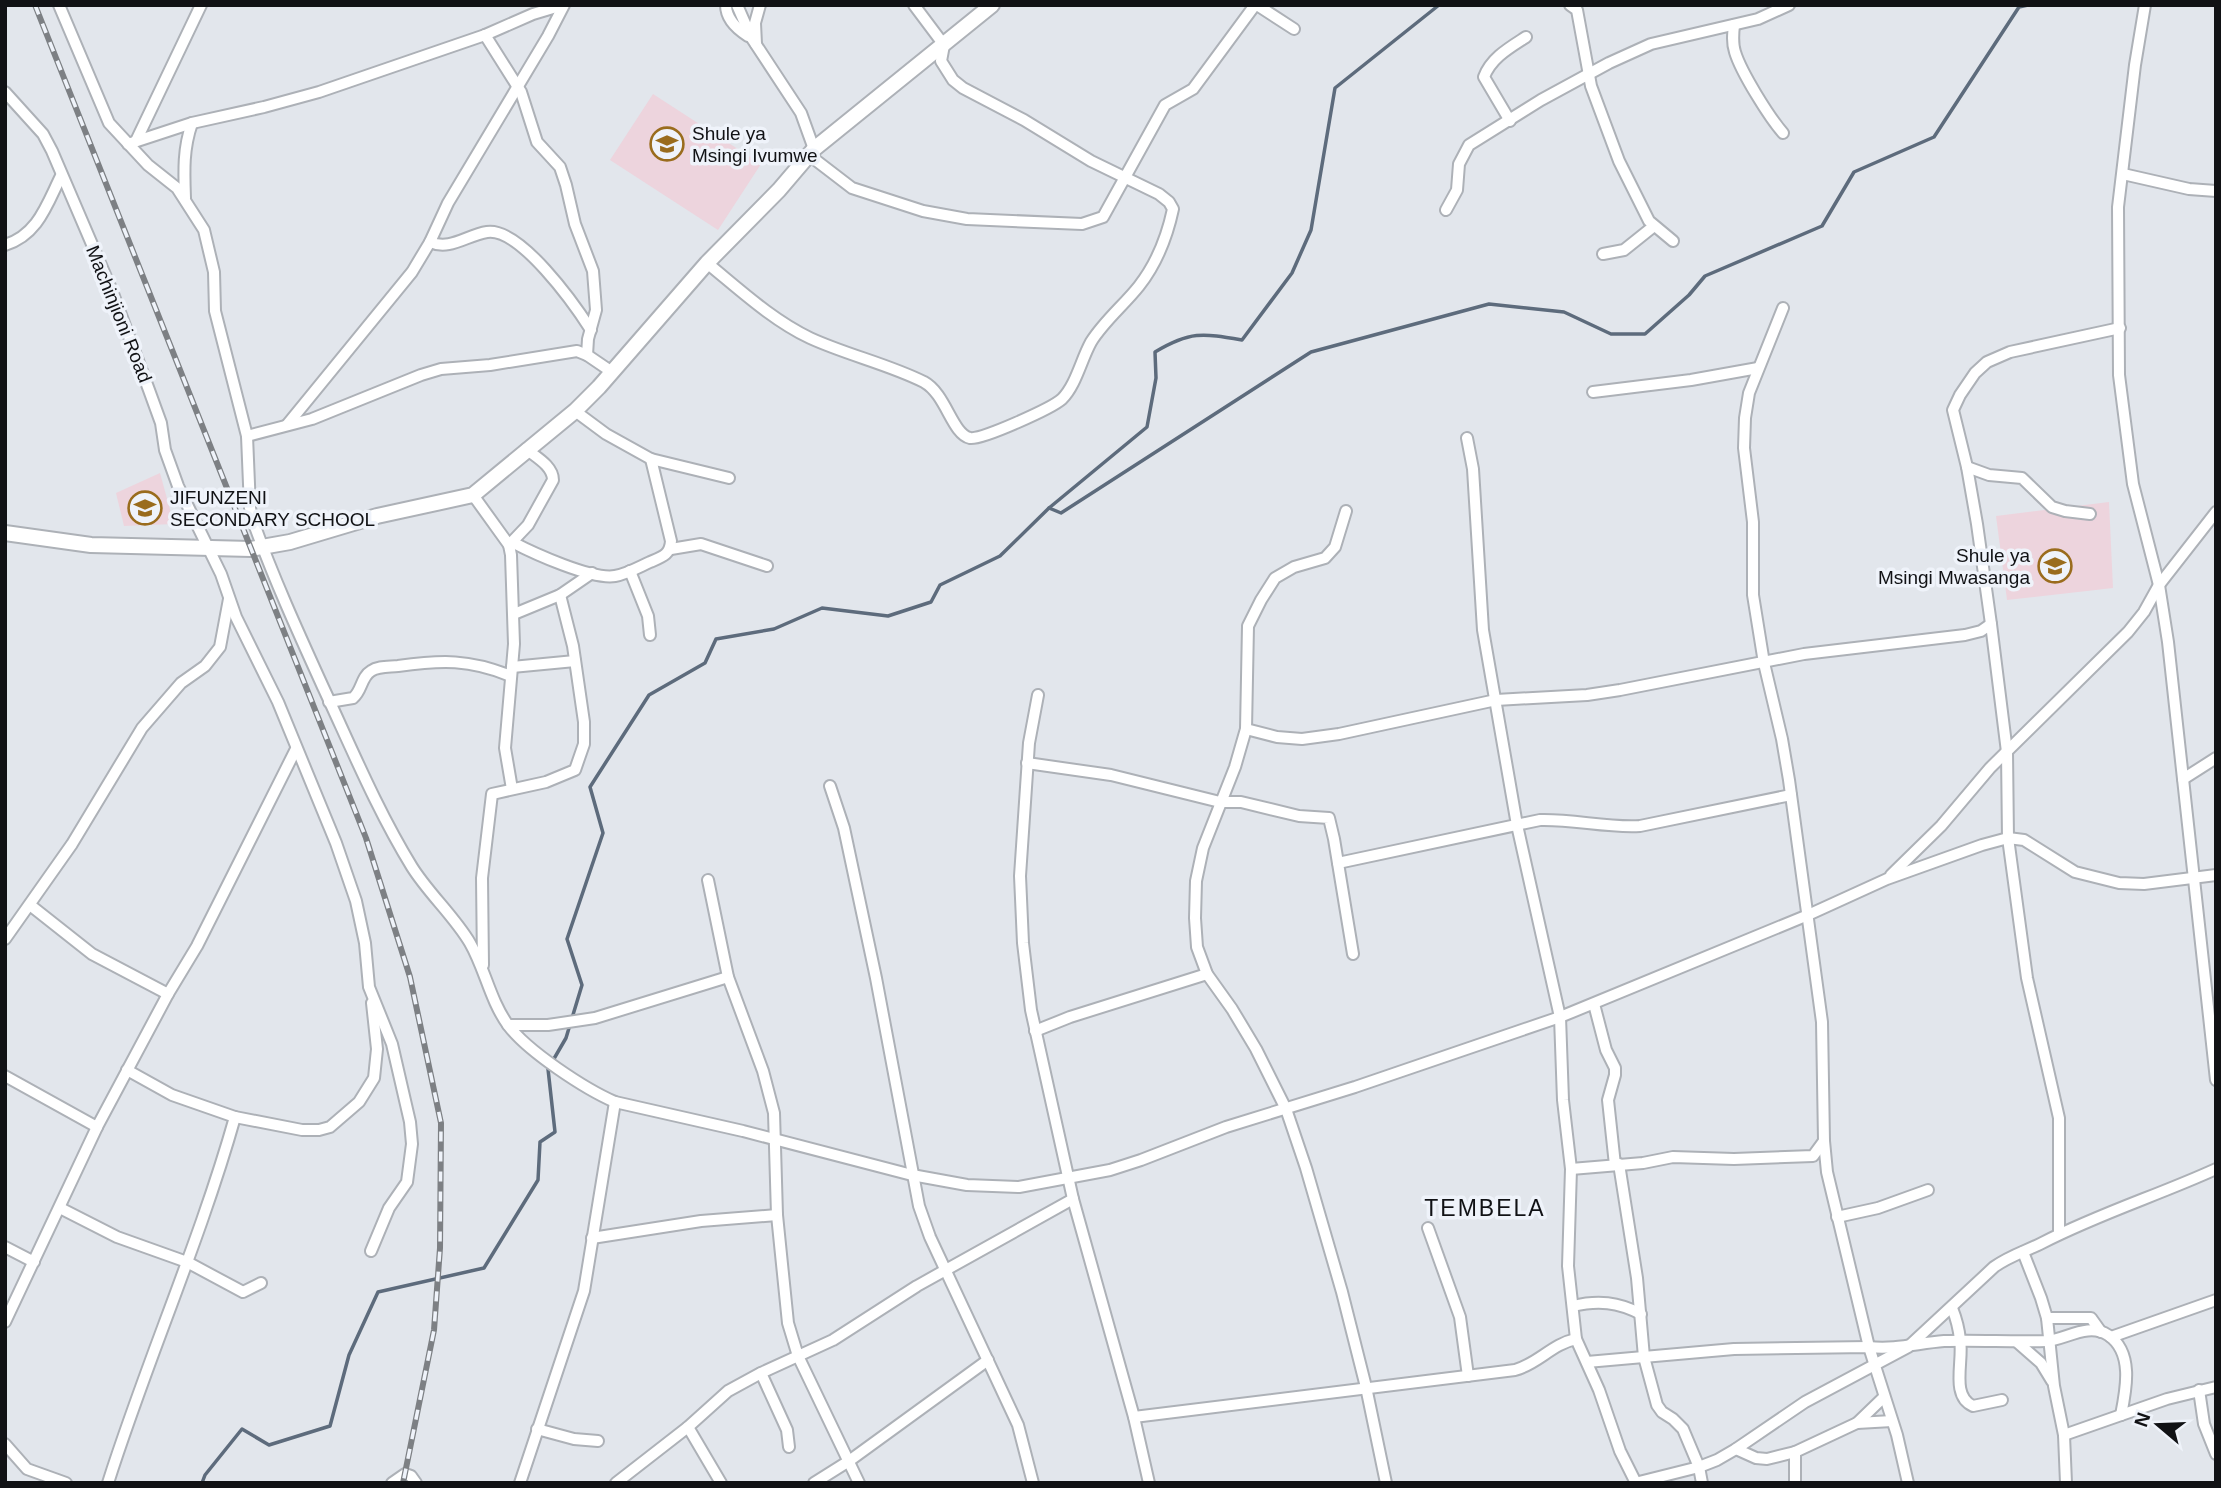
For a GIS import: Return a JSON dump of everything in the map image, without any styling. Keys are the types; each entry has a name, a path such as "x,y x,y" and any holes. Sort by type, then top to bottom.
{"street":[{"path":"59,5 109,123 132,142 148,165 177,188 198,218 208,244 214,276 215,311 247,436 250,508 262,548 359,766 412,866 468,941 508,1025 569,1076 615,1102 912,1175 967,1185 1019,1187 1110,1170 1226,1127 1286,1110 1560,1017 1933,861 2008,838 2024,840 2075,872 2119,883 2144,884 2216,876"},
{"path":"132,142 201,5"},
{"path":"132,142 192,123 319,92 485,35 533,13 563,5"},
{"path":"287,425 412,272 430,242 438,220 563,5"},
{"path":"726,5 726,12 732,23 754,41"},
{"path":"737,5 754,41 801,113 811,152 852,188 923,211 967,219 1014,219 1062,225 1095,221 1103,217 1165,105 1194,89 1256,5 1294,29"},
{"path":"754,41 760,5"},
{"path":"707,262 780,320 811,338 926,383 941,398 960,433 967,437 975,438 1046,409 1067,393 1090,343 1139,286 1161,251 1173,209 1159,194 1091,160 963,88 944,69 941,61 944,45 914,5"},
{"path":"5,533 91,545 262,548 377,516 473,495 575,411 707,262 779,190 811,152 992,5"},
{"path":"1570,5 1577,10 1591,86 1619,161 1642,210 1654,226 1673,241"},
{"path":"1446,210 1457,190 1459,164 1469,145 1563,87 1651,44 1758,19 1789,5"},
{"path":"2145,5 2135,65 2118,218 2119,375 2130,464 2141,520 2160,585 2216,1080"},
{"path":"1734,25 1732,36 1735,54 1771,120 1783,133"},
{"path":"485,35 521,92 537,142 560,167 575,224 593,271 596,310 587,355"},
{"path":"1510,121 1485,77 1487,69 1501,53 1526,37"},
{"name":"Machinjioni Road","path":"5,92 43,134 111,291 161,423 164,450 178,485 208,548 236,617 278,702 347,872 365,943 369,987"},
{"path":"186,198 183,164 185,142 192,123"},
{"path":"2123,174 2189,189 2216,191"},
{"path":"5,245 25,238 36,224 61,176"},
{"path":"1603,254 1624,250 1654,226"},
{"path":"430,242 444,247 487,232 498,232 509,237 548,272 591,330"},
{"path":"1783,308 1749,393 1745,418 1744,448 1753,522 1753,595 1791,794 1822,1022 1827,1172 1869,1347 1908,1483"},
{"path":"2059,1233 2059,1118 2027,978 2008,838 2007,752 1991,624 1967,467 1953,410 1975,373 1987,362 2010,352 2120,328"},
{"path":"247,436 312,419 442,369 490,365 577,351 612,372"},
{"path":"1593,392 1758,368"},
{"path":"575,411 651,460 729,478"},
{"path":"1467,438 1473,469 1483,630 1517,825 1560,1017 1563,1100 1571,1169 1568,1266 1576,1339 1620,1451 1636,1483 1699,1467 1736,1450 1805,1402 1908,1347 1994,1267 2059,1233 2175,1188 2216,1169"},
{"path":"512,789 505,748 514,614 511,543 528,525 553,480 553,474 548,467 526,449"},
{"path":"473,495 511,543 592,573 613,576 665,555 670,549 671,541 651,460"},
{"path":"1967,467 1989,475 2022,478 2052,506 2065,511 2090,514"},
{"path":"1346,511 1335,547 1325,558 1294,567 1275,578 1248,626 1246,729 1235,767 1203,848 1196,881 1197,947 1207,974 1256,1049 1286,1110 1328,1243 1366,1387 1386,1483"},
{"path":"1887,880 1941,826 1990,768 2128,632 2216,512"},
{"path":"670,549 701,544 767,566"},
{"path":"630,571 648,616 650,635"},
{"path":"514,614 560,595 592,573"},
{"path":"482,967 482,878 493,793 563,776 575,770 584,744 584,722 575,661 560,595"},
{"path":"5,939 88,818 142,728 181,683 205,666 220,647 229,596"},
{"path":"1246,729 1277,737 1302,739 1339,734 1496,700 1620,691 1804,654 1965,635 1981,631 1991,624"},
{"path":"329,702 354,698 361,689 364,678 370,671 380,667 440,660 512,671 575,661"},
{"path":"1038,695 1027,763 1021,855 1021,912 1035,1031 1073,1199 1149,1483"},
{"path":"5,1322 97,1127 168,994 197,946 296,749"},
{"path":"2183,779 2216,758"},
{"path":"1027,763 1111,775 1220,802 1241,802 1299,816 1329,818 1353,954"},
{"path":"830,786 844,828 876,978 919,1206 946,1271 1018,1425 1033,1483"},
{"path":"1338,863 1540,820 1566,820 1620,827 1640,826 1791,794"},
{"path":"708,880 729,977 770,1094 776,1140 777,1215 788,1322 798,1356 859,1483"},
{"path":"30,905 92,954 168,994"},
{"path":"1035,1031 1070,1017 1207,974"},
{"path":"508,1025 548,1025 595,1018 729,977"},
{"path":"127,1070 172,1095 235,1117 302,1130 330,1127 359,1102 374,1078 376,1031 369,987"},
{"path":"369,987 391,1044 410,1122 412,1144 407,1182 389,1208 370,1251"},
{"path":"1594,1003 1606,1050 1615,1068 1608,1100 1631,1236 1644,1357 1657,1405 1683,1429 1699,1467 1702,1483"},
{"path":"5,1076 97,1127"},
{"path":"520,1483 584,1291 615,1102"},
{"path":"108,1483 137,1392 217,1181 235,1117"},
{"path":"1571,1169 1685,1157 1734,1159 1813,1156 1824,1142"},
{"path":"1813,1156 1827,1172"},
{"path":"1837,1217 1878,1208 1928,1190"},
{"path":"616,1483 688,1427 728,1391 833,1340 917,1286 1073,1199"},
{"path":"60,1208 117,1237 187,1262 243,1292 261,1283"},
{"path":"592,1238 701,1221 777,1215"},
{"path":"1428,1228 1460,1317 1468,1376"},
{"path":"5,1247 34,1262"},
{"path":"2023,1252 2047,1318 2054,1386 2064,1435 2066,1483"},
{"path":"1587,1362 1734,1349 1888,1349 1935,1342 2049,1341 2070,1333 2106,1334 2216,1300"},
{"path":"1573,1307 1607,1302 1641,1314"},
{"path":"1952,1308 1961,1341 1960,1386 1966,1401 1973,1406 2003,1400"},
{"path":"2047,1318 2091,1318 2122,1351 2126,1364 2122,1415"},
{"path":"1133,1417 1525,1368 1555,1347 1576,1339"},
{"path":"2017,1342 2040,1363 2054,1386"},
{"path":"814,1483 849,1461 988,1360"},
{"path":"761,1373 787,1430 789,1447"},
{"path":"2064,1435 2199,1390 2216,1387"},
{"path":"2199,1390 2204,1424 2216,1454"},
{"path":"1736,1450 1756,1458 1767,1459 1796,1452 1857,1423 1884,1397"},
{"path":"1857,1423 1892,1421"},
{"path":"688,1427 721,1483"},
{"path":"537,1429 574,1439 598,1441"},
{"path":"5,1444 27,1468 66,1483"},
{"path":"1795,1483 1796,1452"},
{"path":"392,1483 405,1474 411,1476 416,1483"}],"shaded area":[{"path":"653,94 761,164 718,230 610,160"},
{"name":"JIFUNZENI SECONDARY SCHOOL","path":"160,473 174,524 124,526 116,493"},
{"path":"2109,502 2113,588 2007,600 1996,516"}],"waterway":[{"path":"202,1483 205,1475 242,1429 269,1445 330,1426 349,1355 378,1292 484,1268 538,1180 540,1142 555,1132 548,1069 566,1038 582,985 567,939 603,833 590,787 649,695 705,663 716,639 774,629 822,608 888,616 931,602 940,585 1000,556 1049,508 1147,427 1156,378 1155,352 1187,337 1206,335 1242,340 1292,273 1311,230 1335,88 1439,5"},
{"path":"1049,508 1061,513 1311,352 1489,304 1564,312 1611,334 1645,334 1689,295 1705,276 1822,226 1854,172 1934,137 2019,7 2028,5"}],"railway":[{"path":"35,5 366,838 410,977 441,1123 440,1248 434,1330 403,1483"}],"place":[{"name":"Shule ya Msingi Ivumwe","path":"667,144"},
{"name":"JIFUNZENI SECONDARY SCHOOL","path":"145,508"},
{"name":"Shule ya Msingi Mwasanga","path":"2055,566"}],"district":[{"name":"TEMBELA","path":"1485,1208"}]}
